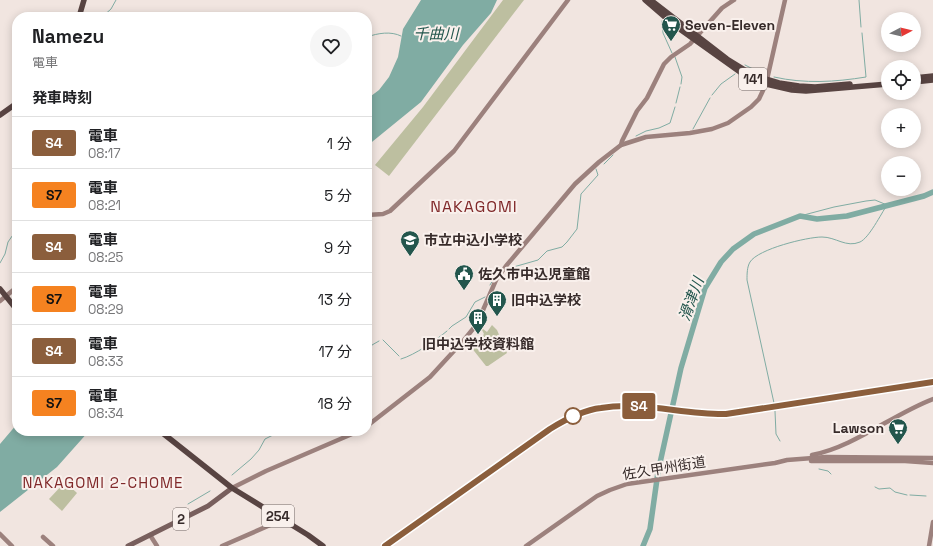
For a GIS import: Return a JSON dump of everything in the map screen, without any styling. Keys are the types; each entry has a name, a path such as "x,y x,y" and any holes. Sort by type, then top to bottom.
{"highway":[{"path":"81,12 84,0"},
{"name":"141","path":"645,0 674,25 704,41 744,70 766,82"},
{"name":"141","path":"650,0 740,72 766,82 792,90 806,91 881,84"},
{"path":"921,77 933,76"},
{"path":"921,81 933,80"},
{"path":"0,115 12,107"},
{"path":"0,289 12,304"},
{"name":"254","path":"166,436 232,488 308,535 323,546"}],"main road":[{"path":"372,215 383,214 390,211 454,151 568,0"},
{"path":"621,145 664,64 670,57 690,44 722,8 734,0"},
{"path":"372,422 430,377 441,367 469,335 477,324 496,280 509,262 575,184 599,162 621,145 643,138 700,132 722,125 732,120 756,103 762,94 766,82 785,0"},
{"path":"0,301 8,299 12,294"},
{"path":"809,461 835,449 911,408 933,399"},
{"path":"232,488 266,471 347,436"},
{"path":"787,460 815,455 835,449"},
{"name":"佐久甲州街道","path":"775,463 787,460 819,457 933,458"},
{"name":"佐久甲州街道","path":"526,546 602,494 621,486 646,481 775,463 809,461 897,461 933,463"},
{"name":"2","path":"128,546 208,506 232,488"},
{"path":"222,546 284,520"},
{"path":"929,546 933,522"},
{"path":"0,534 12,546"},
{"path":"150,534 157,546"},
{"path":"43,537 54,546"}],"green space":[{"path":"503,0 524,0 389,176 375,165 423,107"},
{"path":"492,325 497,330 507,353 486,366 467,342 472,336 478,341 484,334 482,330 483,329 487,332"},
{"path":"65,482 77,493 62,511 49,499"}],"water":[{"name":"千曲川","path":"421,0 497,0 491,13 463,45 421,102 372,142 372,95 379,90 389,77 398,57 403,29"},
{"path":"12,430 12,436 85,436 57,467 0,512 0,444"}],"waterway":[{"path":"108,12 116,0"},
{"path":"859,0 861,27"},
{"path":"662,21 663,33 672,53"},
{"path":"372,35 393,33 401,36"},
{"path":"774,77 797,81 820,82 866,77 862,33"},
{"path":"675,57 682,77 681,84"},
{"path":"745,65 759,72"},
{"path":"712,95 721,84 735,74"},
{"path":"676,103 680,87"},
{"path":"693,129 710,98"},
{"path":"636,136 670,123 675,107"},
{"path":"604,164 613,155"},
{"path":"510,268 538,260 547,251 562,247 567,242 577,229 581,194 598,175 596,169"},
{"name":"滑津川","path":"643,546 650,529 658,472 681,368 705,288 721,262 733,249 754,234 800,216 817,219 847,216 924,196 933,192"},
{"path":"774,403 747,280 750,262 755,257 772,248 806,239 827,237 850,244 860,242 871,231 887,205 875,200 866,201 834,207 800,216"},
{"path":"0,263 5,254 8,242 12,236"},
{"path":"490,285 493,280"},
{"path":"449,329 466,317 475,302 485,297"},
{"path":"401,359 419,351 447,331"},
{"path":"383,340 399,356"},
{"path":"372,345 379,341"},
{"path":"775,411 776,434 780,441"},
{"path":"232,475 251,459 259,450 265,439 271,436"},
{"path":"819,469 828,471 831,474"},
{"path":"875,487 879,489 890,488 895,492 907,495"},
{"path":"188,504 210,491"},
{"path":"910,495 926,496"}],"railway":[{"path":"385,546 550,429 581,413 601,408 632,406 710,414 726,414 933,382"}],"train":[{"name":"S4","path":"385,546 550,429 589,410 609,406 639,406 707,414 726,414 933,382"}],"place":[{"name":"Seven-Eleven","path":"671,42"},
{"name":"市立中込小学校","path":"410,257"},
{"name":"佐久市中込児童館","path":"464,291"},
{"name":"旧中込学校","path":"497,317"},
{"name":"旧中込学校資料館","path":"478,335"},
{"name":"Lawson","path":"898,445"}],"district":[{"name":"NAKAGOMI","path":"474,206"},
{"name":"NAKAGOMI 2-CHOME","path":"103,482"}]}
